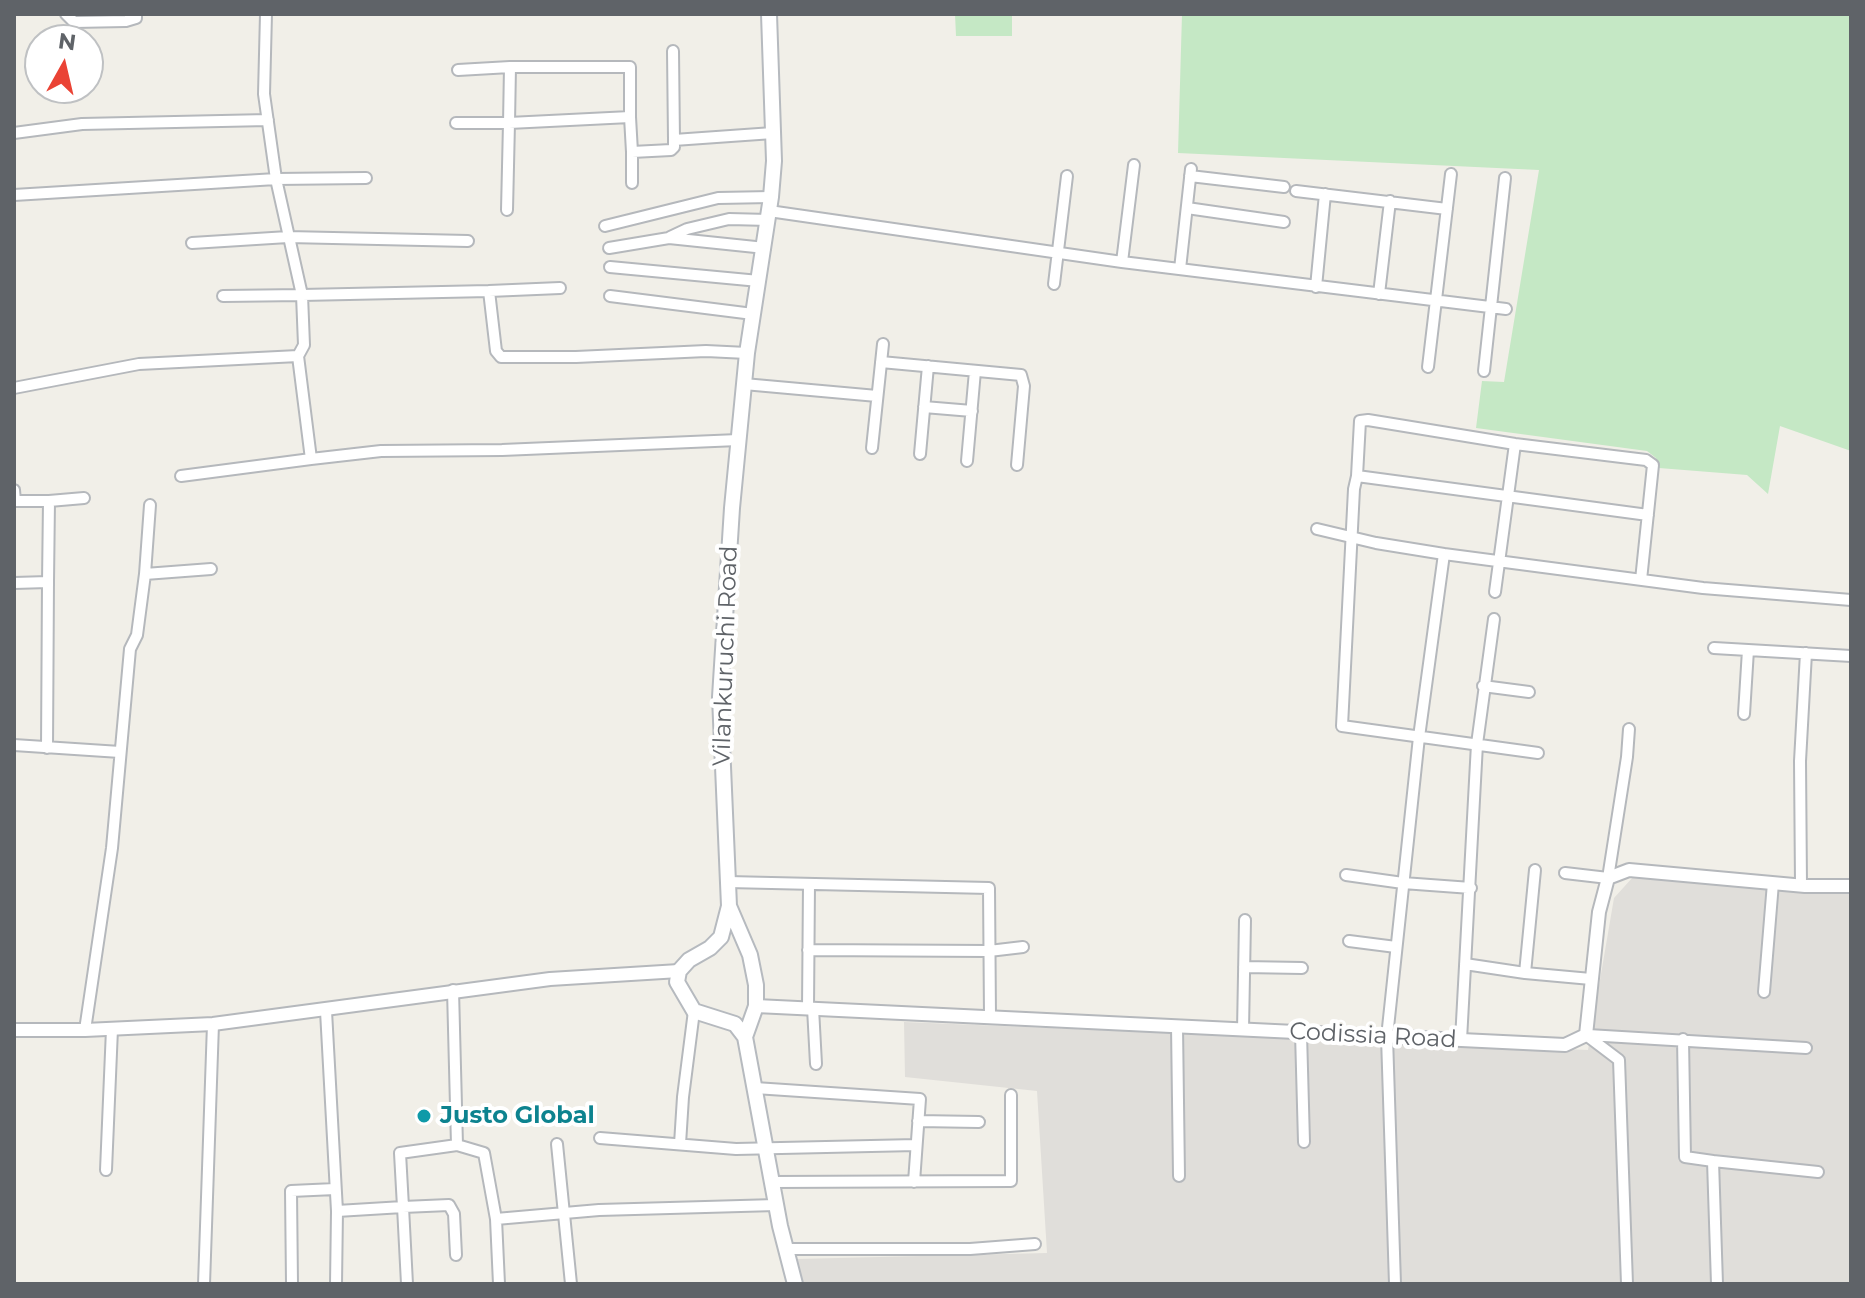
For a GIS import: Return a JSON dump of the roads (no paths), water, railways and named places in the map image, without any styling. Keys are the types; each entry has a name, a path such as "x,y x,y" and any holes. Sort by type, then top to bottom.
{"main road":[{"name":"Vilankuruchi Road","path":"679,971 721,937 729,906 720,697 738,440 747,353 770,209 773,133 769,14"},
{"path":"729,906 750,955 756,985 756,1006 745,1037 776,1205 795,1284"},
{"path":"679,971 677,982 694,1011 735,1024 745,1037"}],"street":[{"path":"66,14 74,22 100,22 126,21 136,18 136,14"},
{"path":"266,14 264,94 276,179 302,295 304,345 298,356 311,459"},
{"path":"632,152 671,150 674,147 673,51"},
{"path":"507,210 510,67"},
{"path":"458,70 630,67 632,183"},
{"path":"456,123 630,117"},
{"path":"14,133 82,124 268,120"},
{"path":"674,140 773,133"},
{"path":"1122,262 1134,165"},
{"path":"1180,269 1191,173 1447,209"},
{"path":"1428,367 1451,174"},
{"path":"1054,284 1067,176"},
{"path":"14,195 276,179 366,178"},
{"path":"1484,371 1505,178"},
{"path":"1316,287 1325,194"},
{"path":"605,226 718,198 770,209 1058,253 1506,309"},
{"path":"1379,294 1390,201"},
{"path":"1187,208 1284,222"},
{"path":"669,238 687,229 770,209"},
{"path":"192,243 288,237 468,241"},
{"path":"609,248 669,238 765,248"},
{"path":"610,267 759,281"},
{"path":"223,296 560,288"},
{"path":"489,291 496,351 501,357 706,351 747,353"},
{"path":"610,296 753,314"},
{"path":"872,448 883,344"},
{"path":"14,388 139,364 298,356"},
{"path":"881,362 1016,374 1024,379 1017,465"},
{"path":"920,454 928,366"},
{"path":"967,461 975,371"},
{"path":"744,384 877,396"},
{"path":"924,407 972,411"},
{"path":"1538,753 1342,726 1360,421 1646,460 1653,465 1641,580"},
{"path":"181,476 381,451 502,450 738,440"},
{"path":"1495,592 1515,444"},
{"path":"1357,476 1648,515"},
{"path":"14,490 15,501 84,498"},
{"path":"47,748 49,501"},
{"path":"85,1030 112,848 130,649 137,635 150,505"},
{"path":"1317,529 1376,543 1500,562 1703,588 1851,600"},
{"path":"1395,1284 1387,1037 1419,737 1444,554"},
{"path":"145,574 211,569"},
{"path":"14,583 48,582"},
{"path":"1461,1040 1477,744 1494,619"},
{"path":"1714,648 1851,656"},
{"path":"1744,714 1748,650"},
{"path":"1801,885 1800,761 1806,653"},
{"path":"1483,686 1529,692"},
{"path":"1586,1035 1599,912 1608,878 1629,729"},
{"path":"14,745 120,752"},
{"path":"1525,973 1535,870"},
{"path":"1565,873 1608,878 1629,870 1773,883 1851,886"},
{"path":"1346,875 1471,888"},
{"path":"728,882 989,888 990,1017"},
{"path":"1764,992 1773,883"},
{"path":"809,884 810,1008 816,1064"},
{"path":"1243,1030 1245,920"},
{"path":"1349,941 1396,947"},
{"path":"808,950 989,951 1023,947"},
{"path":"1465,964 1591,979"},
{"path":"1244,967 1302,968"},
{"path":"14,1030 213,1024 326,1011 453,990 550,979 679,971"},
{"path":"453,990 457,1145"},
{"name":"Codissia Road","path":"756,1006 1565,1045 1586,1035"},
{"path":"326,1011 337,1211 336,1284"},
{"path":"680,1144 694,1011"},
{"path":"204,1284 213,1024"},
{"path":"1177,1026 1179,1176"},
{"path":"106,1170 112,1029"},
{"path":"1301,1033 1304,1142"},
{"path":"1586,1035 1806,1048"},
{"path":"1586,1035 1619,1060 1627,1284"},
{"path":"1683,1039 1685,1157 1818,1172"},
{"path":"755,1088 920,1099 914,1182"},
{"path":"772,1182 1011,1181 1011,1095"},
{"path":"918,1121 979,1122"},
{"path":"600,1138 767,1149 916,1145"},
{"path":"557,1144 571,1284"},
{"path":"407,1284 400,1153 457,1145 484,1153 496,1219 499,1284"},
{"path":"1713,1161 1717,1284"},
{"path":"292,1284 291,1191 335,1189"},
{"path":"337,1211 449,1205 454,1214 456,1255"},
{"path":"496,1219 563,1213 776,1205"},
{"path":"786,1249 970,1249 1035,1244"}],"place":[{"name":"Justo Global","path":"424,1116"}]}
